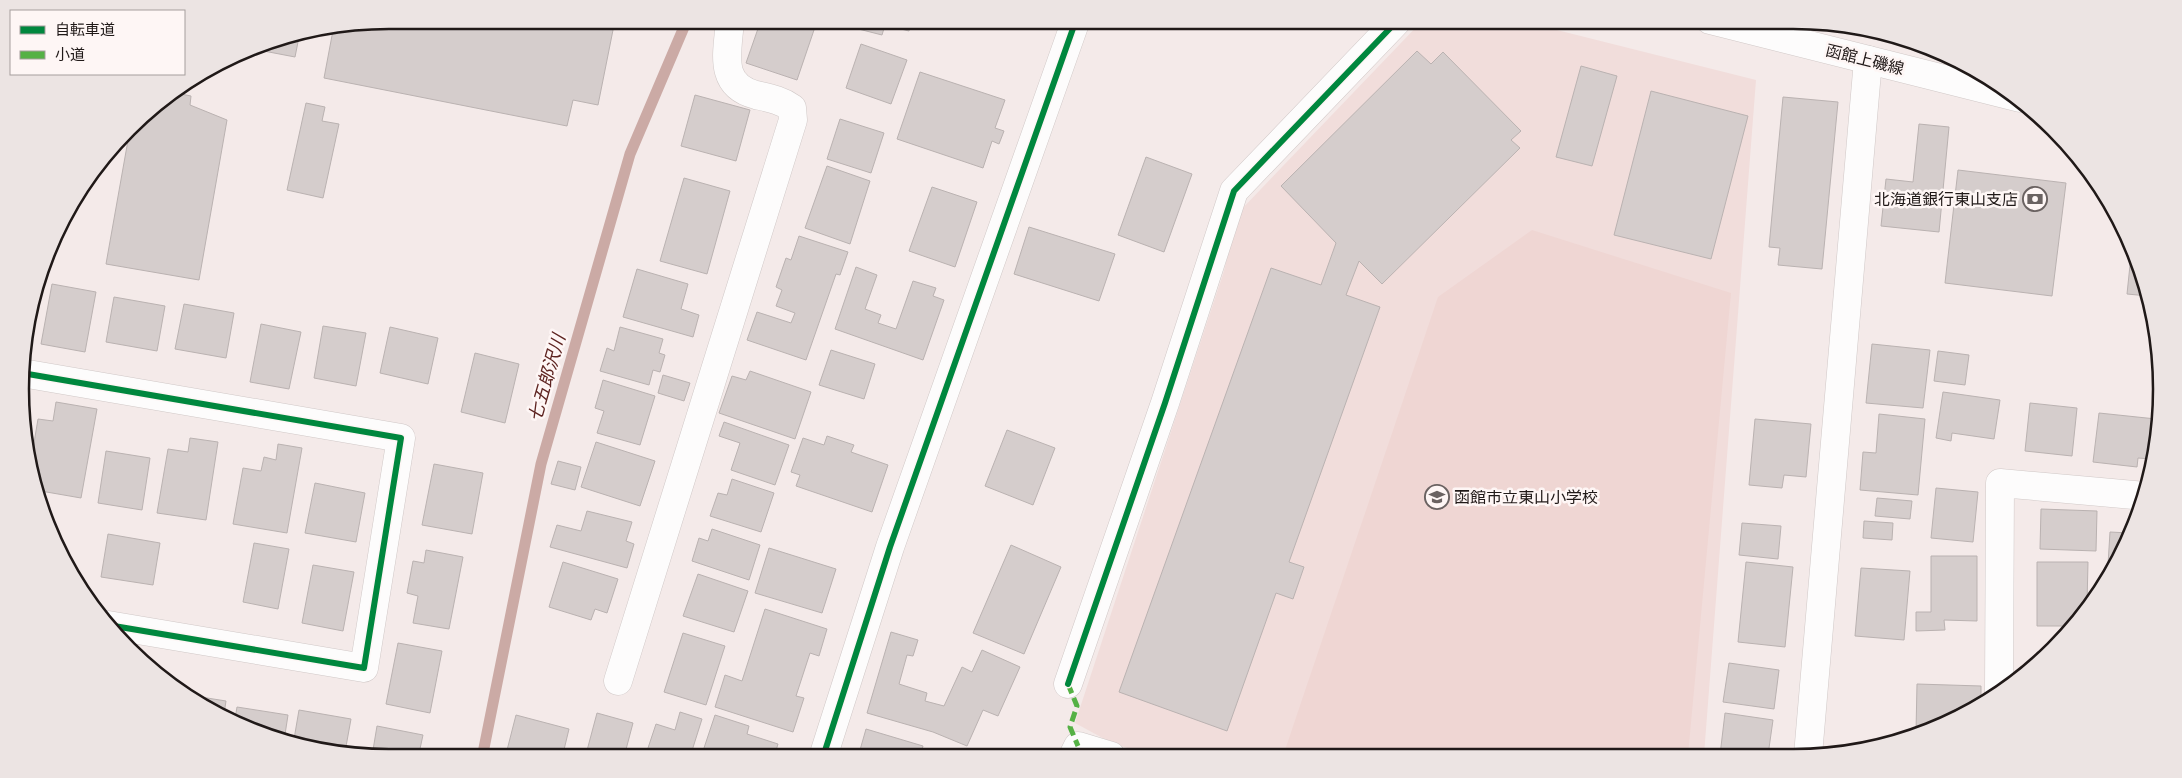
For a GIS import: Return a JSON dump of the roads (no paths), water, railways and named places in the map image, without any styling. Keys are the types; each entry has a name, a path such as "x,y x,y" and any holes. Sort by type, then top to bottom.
{"street":[{"path":"618,681 793,120 792,108 783,102 743,91 731,81 727,66 729,29"},
{"path":"826,749 896,528 1073,29"},
{"path":"1068,684 1165,403 1234,191 1389,29"},
{"name":"函館上磯線","path":"1746,29 1998,92"},
{"path":"1809,748 1868,60"},
{"path":"30,374 401,438 364,668 118,627"},
{"path":"1999,685 2000,483 2137,495"},
{"path":"1076,749 1078,746 1088,749"}],"waterway":[{"name":"七五郎沢川","path":"484,749 541,464 630,154 683,29"}],"place":[{"name":"北海道銀行東山支店","path":"2035,199"},
{"name":"函館市立東山小学校","path":"1437,497"}]}
